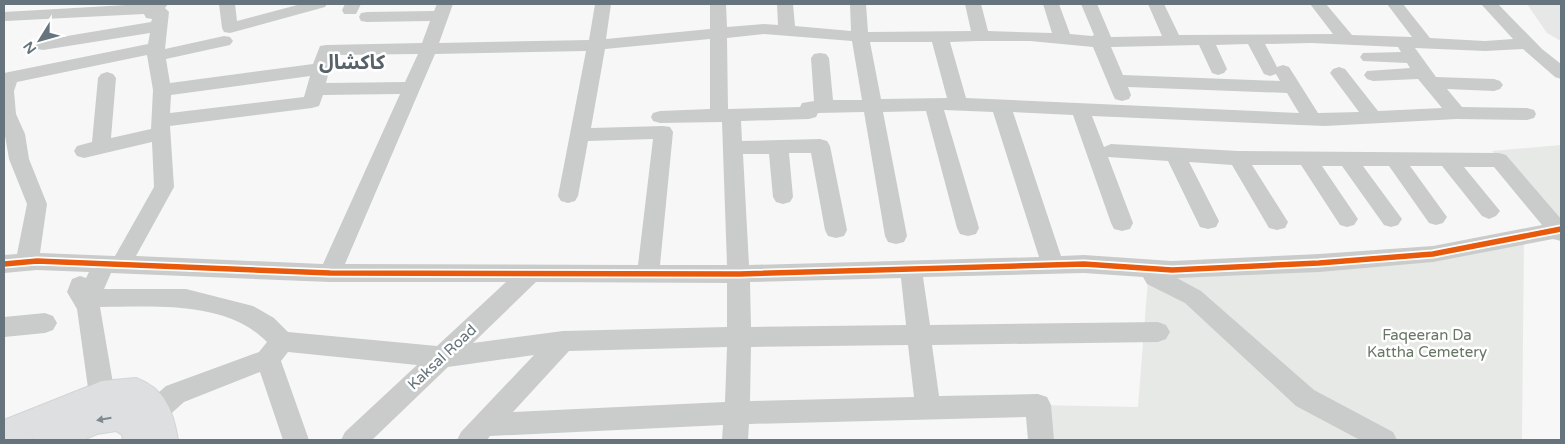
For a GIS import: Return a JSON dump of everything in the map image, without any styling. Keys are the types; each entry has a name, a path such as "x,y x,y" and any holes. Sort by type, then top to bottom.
{"main road":[{"path":"4,435 102,395 136,392 148,430"},
{"path":"49,440 94,420 121,416 148,430"}],"street":[{"path":"227,4 230,28 263,20 308,5"},
{"path":"568,196 597,44 602,4"},
{"path":"718,4 725,115 733,148 740,274 738,413 735,440"},
{"path":"785,4 787,31"},
{"path":"858,4 860,37 896,236"},
{"path":"973,4 981,37"},
{"path":"1051,4 1063,39"},
{"path":"1089,4 1103,36 1098,42"},
{"path":"1156,4 1173,40"},
{"path":"1318,4 1346,39"},
{"path":"1395,4 1425,43"},
{"path":"1489,4 1527,44 1561,72"},
{"path":"8,13 52,9 158,13"},
{"path":"330,273 429,48 443,10 367,17"},
{"path":"43,45 158,13"},
{"path":"102,395 88,307 78,292 103,264 164,187 160,127 162,90 156,51 158,13"},
{"path":"106,78 93,149 160,127 312,102 326,50 586,46 764,29 860,37 1030,36 1098,42 1346,39 1485,46 1527,44"},
{"path":"940,38 958,104"},
{"path":"1254,39 1276,71 1293,87 1312,119"},
{"path":"1205,40 1218,69"},
{"path":"27,262 37,204 11,161 15,134 7,114 6,78 156,51 224,41"},
{"path":"1098,42 1129,111"},
{"path":"1403,42 1422,71 1457,113"},
{"path":"820,58 824,106"},
{"path":"1371,66 1422,71 1494,85"},
{"path":"162,90 320,69"},
{"path":"1339,73 1373,117"},
{"path":"1117,82 1293,87"},
{"path":"1236,86 1252,116"},
{"path":"314,89 411,88"},
{"path":"660,117 809,113 810,107 824,106 933,104 1312,119 1457,113 1527,114"},
{"path":"933,104 968,228"},
{"path":"1001,106 1053,265"},
{"path":"1080,109 1122,223"},
{"path":"579,135 663,132 648,274"},
{"path":"733,148 820,146 836,230"},
{"path":"778,147 783,197"},
{"path":"1111,151 1238,158 1499,160 1560,230"},
{"path":"1175,154 1208,221"},
{"path":"1238,158 1277,222"},
{"path":"1306,158 1347,219"},
{"path":"1347,158 1391,219"},
{"path":"1394,159 1436,217"},
{"path":"1447,160 1489,211"},
{"path":"4,264 27,262 103,264 330,273 740,274 1084,264 1172,270 1319,263 1433,254 1560,230"},
{"path":"103,264 92,290 92,294 96,298 186,298 245,314 266,325 275,350 296,440"},
{"path":"911,269 928,409"},
{"path":"1151,269 1155,278 1193,297 1305,398 1384,440"},
{"name":"Kaksal Road","path":"354,440 530,274"},
{"path":"4,326 45,323"},
{"path":"148,430 175,394 275,350 443,357 563,342 739,337 1158,332"},
{"path":"478,433 563,342"},
{"path":"478,433 538,431 738,413 1038,406 1041,440"}],"shaded area":[{"path":"1527,4 1561,4 1561,41 1547,33"}],"green space":[{"path":"1561,145 1561,229 1558,230 1492,151"},
{"name":"Faqeeran Da Kattha Cemetery","path":"1524,236 1522,440 1039,440 1034,405 1138,407 1148,279"}],"cycle path":[{"path":"4,264 37,261 330,273 740,274 1084,264 1172,270 1319,263 1433,254 1561,229"}],"district":[{"name":"کاکشال","path":"352,63"}]}
